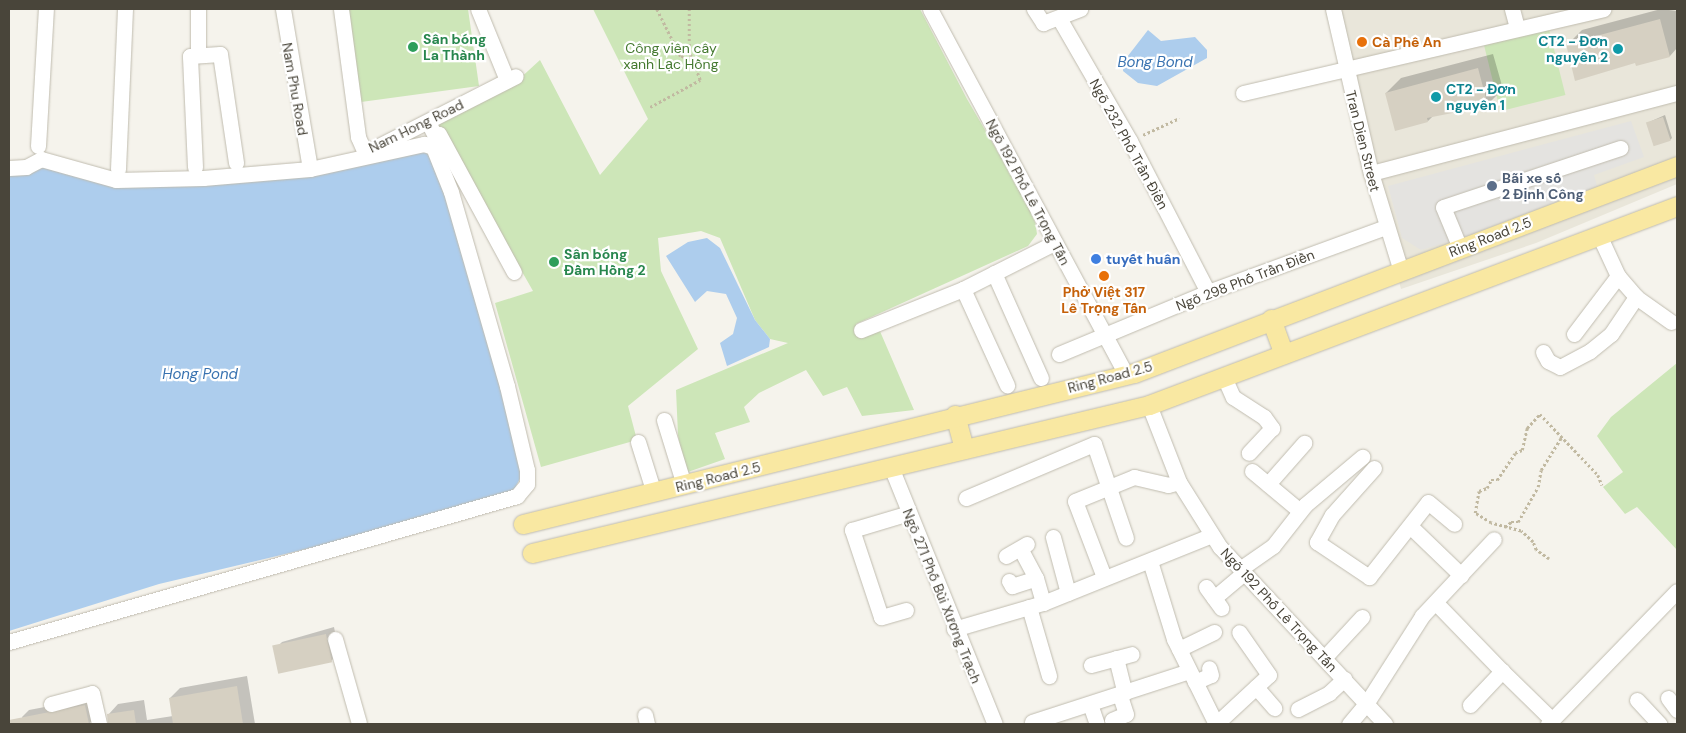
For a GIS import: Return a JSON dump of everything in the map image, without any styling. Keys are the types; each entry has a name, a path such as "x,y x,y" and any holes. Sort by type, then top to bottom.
{"main road":[{"name":"Ring Road 2.5","path":"523,524 654,493 955,415 1126,375 1677,166"},
{"path":"532,553 1149,405 1677,206"},
{"path":"1271,319 1284,354"},
{"path":"955,415 964,449"},
{"path":"602,506 611,534"}],"street":[{"path":"38,146 46,9"},
{"path":"118,169 125,9"},
{"path":"198,9 198,55"},
{"name":"Nam Phu Road","path":"283,9 310,170"},
{"name":"Nam Hong Road","path":"341,9 358,137 365,153 382,150 428,122 512,78 478,9"},
{"name":"Ngõ 192 Phố Lê Trọng Tấn","path":"930,9 1126,375"},
{"path":"1034,9 1043,23 1080,9"},
{"name":"Tran Dien Street","path":"1333,9 1345,69 1371,173 1400,271"},
{"path":"1512,9 1517,28"},
{"path":"1243,93 1601,9"},
{"name":"Ngõ 232 Phố Trần Điền","path":"1059,18 1130,142 1208,292"},
{"path":"194,167 190,56 198,55 220,54 236,163"},
{"path":"1371,173 1677,92"},
{"path":"428,122 434,136 440,134 514,272"},
{"path":"9,168 26,167 41,159 116,180 204,178 310,170 382,150 424,144 433,147 438,152 507,386 526,470 527,484 517,496 9,642"},
{"path":"1460,248 1443,207 1620,148"},
{"name":"Ngõ 298 Phố Trần Điền","path":"1059,354 1208,292 1386,228"},
{"path":"1599,235 1618,276 1636,297 1671,322"},
{"path":"861,330 963,289 1054,243"},
{"path":"994,274 1040,378"},
{"path":"1574,334 1618,276"},
{"path":"963,289 1007,385"},
{"path":"1543,352 1548,361 1560,367 1590,351 1611,334 1636,297"},
{"path":"1224,377 1233,396 1264,417 1272,428 1248,453"},
{"name":"Ngõ 192 Phố Lê Trọng Tấn","path":"1149,405 1179,482 1212,535 1241,572 1386,724"},
{"path":"664,420 684,485"},
{"path":"638,442 654,493"},
{"path":"1268,484 1304,443"},
{"path":"966,498 1094,444 1126,538"},
{"path":"1214,598 1272,546 1300,512 1362,457"},
{"name":"Ngõ 271 Phố Bùi Xương Trạch","path":"891,467 954,629 994,724"},
{"path":"1374,468 1312,538 1369,577 1428,502 1454,524"},
{"path":"1252,471 1300,512"},
{"path":"1104,577 1075,501 1134,477 1168,485 1179,482"},
{"path":"906,610 881,616 852,530 909,513"},
{"path":"1410,526 1461,575"},
{"path":"954,629 1044,602 1212,535"},
{"path":"1053,537 1068,593"},
{"path":"1349,724 1366,704 1422,616 1494,539"},
{"path":"1006,556 1024,546 1044,602"},
{"path":"1150,560 1179,649 1216,724 1269,675 1239,632"},
{"path":"1010,581 1012,586 1036,578"},
{"path":"1436,603 1502,671 1556,721 1677,590"},
{"path":"1029,607 1049,676"},
{"path":"1324,658 1362,617"},
{"path":"1179,649 1214,632"},
{"path":"335,639 357,724"},
{"path":"1091,664 1132,654"},
{"path":"1090,704 1103,720 1126,714 1116,658"},
{"path":"1032,722 1123,694 1192,677 1211,675 1209,668"},
{"path":"1470,705 1502,671"},
{"path":"1298,709 1329,693 1344,680"},
{"path":"1256,687 1274,708"},
{"path":"51,704 92,693 99,724"},
{"path":"1637,700 1659,724"}],"path":[{"path":"657,9 681,57 690,51"},
{"path":"650,107 700,80 690,51 689,9"},
{"path":"1130,142 1179,118"},
{"path":"1550,559 1536,550 1527,535 1491,523 1475,513 1479,491 1487,488 1491,480 1498,480 1516,453 1522,450 1527,428 1540,414 1598,475 1602,484"},
{"path":"1494,539 1511,522 1518,522 1538,487 1541,470 1562,438"}],"shaded area":[{"path":"1325,9 1677,9 1677,184 1536,243 1401,289"},
{"name":"Bãi xe số 2 Định Công","path":"1631,121 1644,157 1594,175 1597,186 1471,235 1421,250 1402,238 1388,186"}],"green space":[{"name":"Sân bóng La Thành","path":"348,9 468,9 479,86 361,102"},
{"name":"Công viên cây xanh Lạc Hồng","path":"593,9 920,9 967,99 1034,214 1037,234 1028,246 856,324 861,339 879,329 914,410 862,416 847,387 823,396 806,370 759,393 744,407 750,422 715,433 725,459 685,473 678,435 676,390 788,343 770,339 755,320 720,238 701,231 658,238 661,271 698,349 628,406 637,440 541,467 495,303 533,291 438,124 517,81 540,60 600,175 648,119"},
{"path":"1549,29 1565,95 1500,111 1484,45"},
{"path":"1677,363 1677,550 1637,507 1625,514 1603,487 1623,472 1597,436 1611,417"}],"water":[{"name":"Bong Bond","path":"1148,30 1161,41 1195,37 1207,50 1207,58 1157,86 1138,83 1123,71 1124,61"},
{"name":"Hong Pond","path":"423,148 435,154 524,471 514,490 323,545 159,584 9,631 9,173 41,164 116,185"},
{"path":"707,238 720,248 755,320 770,339 769,347 727,366 720,343 733,334 737,318 726,294 707,291 695,302 666,256 688,242"}],"building":[{"name":"CT2 - Đơn nguyên 2","path":"1660,19 1670,57 1636,66 1635,63 1575,81 1566,44"},
{"name":"CT2 - Đơn nguyên 1","path":"1478,68 1488,106 1427,118 1428,122 1395,131 1385,93"},
{"path":"1663,117 1671,141 1654,146 1646,123"},
{"path":"326,634 332,662 278,674 272,645"},
{"path":"237,686 243,724 173,724 169,698"},
{"path":"85,705 89,724 9,724 9,720"},
{"path":"134,710 136,724 108,724 107,714"}],"place":[{"name":"Cà Phê An","path":"1362,42"},
{"name":"Sân bóng La Thành","path":"413,47"},
{"name":"CT2 - Đơn nguyên 2","path":"1618,49"},
{"name":"CT2 - Đơn nguyên 1","path":"1436,97"},
{"name":"Bãi xe số 2 Định Công","path":"1492,186"},
{"name":"tuyết huân","path":"1096,259"},
{"name":"Sân bóng Đầm Hồng 2","path":"554,262"},
{"name":"Phở Việt 317 Lê Trọng Tấn","path":"1104,276"}]}
